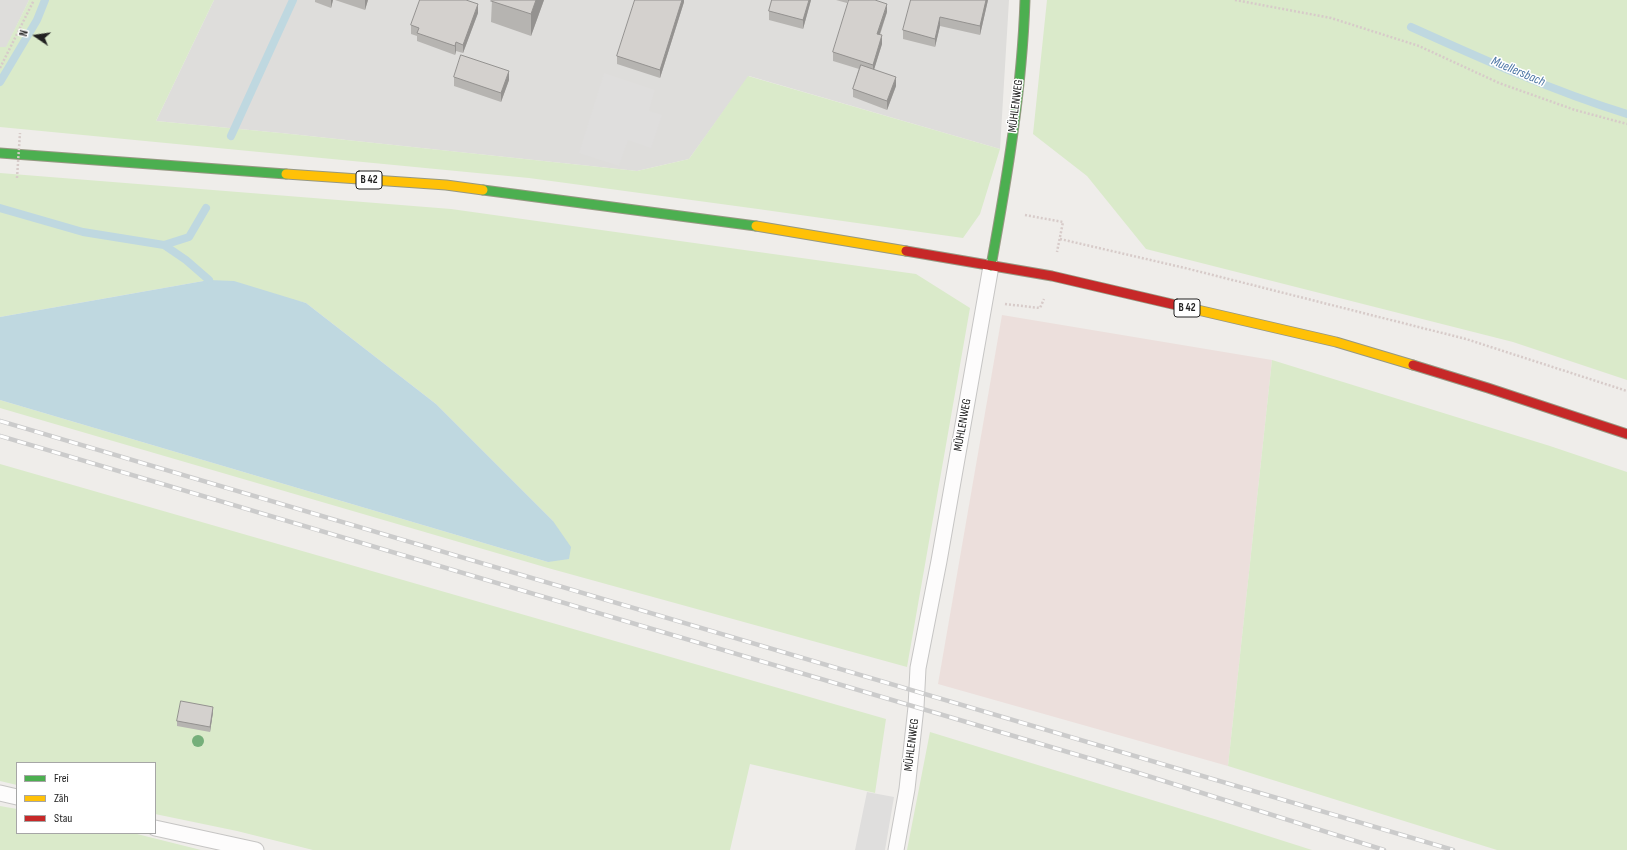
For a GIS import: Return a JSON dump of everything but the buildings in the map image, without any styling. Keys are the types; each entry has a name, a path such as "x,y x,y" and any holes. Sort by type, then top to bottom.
{"main road":[{"name":"MÜHLENWEG","path":"991,266 1001,210 1024,41 1025,0"},
{"name":"B 42","path":"0,152 446,185 737,223 1052,276 1336,342 1488,388 1627,434"}],"lane":[{"name":"MÜHLENWEG","path":"896,850 907,781 916,707 918,668 939,561 991,266"},
{"path":"0,794 16,797"},
{"path":"156,828 256,850"}],"path":[{"path":"0,68 34,0"},
{"path":"1235,0 1331,18 1419,46 1499,83 1575,110 1627,124"},
{"path":"16,178 20,133"},
{"path":"984,302 1040,308 1052,276 1060,239 1063,222 1001,210"},
{"path":"1060,239 1185,268 1466,339 1627,391"}],"shaded area":[{"path":"0,0 29,0 6,48 0,47"},
{"path":"214,0 1009,0 1000,149 749,76 689,159 637,171 156,121"},
{"path":"604,73 655,90 649,111 662,115 651,148 628,140 619,166 579,153"},
{"path":"1002,315 1272,360 1228,766 938,684"},
{"path":"867,792 894,797 885,850 855,850"}],"green space":[{"path":"29,0 214,0 156,121 637,171 689,159 748,76 1000,149 980,214 963,238 529,178 0,127 0,47 6,47"},
{"path":"1047,0 1627,0 1627,380 1513,342 1146,249 1087,176 1033,134"},
{"path":"0,173 451,209 916,274 970,308 907,667 548,568 0,408 0,400 548,562 553,521 436,404 306,303 209,280 0,317"},
{"path":"1272,360 1550,446 1627,472 1627,850 1497,850 1228,766"},
{"path":"0,464 886,719 875,793 750,764 730,850 313,850 237,831 156,814 156,762 16,762 16,785 0,781"},
{"path":"930,732 1224,822 1312,850 907,850"},
{"path":"0,806 16,809 16,834 137,834 201,850 0,850"}],"water":[{"path":"209,280 234,281 306,303 436,404 553,521 571,547 569,559 548,562 0,400 0,317"}],"waterway":[{"path":"0,82 37,20 45,0"},
{"path":"231,136 293,0"},
{"name":"Muellersbach","path":"1411,27 1491,63 1545,85 1627,114"},
{"path":"0,208 83,232 164,245 186,260 209,280"},
{"path":"164,245 189,237 206,208"}],"railway":[{"path":"0,421 1453,850"},
{"path":"0,436 1132,771 1384,850"}],"traffic: fast":[{"path":"991,266 1013,134 1021,67 1025,0"},
{"path":"0,153 286,174"},
{"path":"483,190 756,226"}],"traffic: slow":[{"path":"286,174 446,185 483,190"},
{"path":"756,226 906,251"},
{"path":"1189,308 1336,342 1413,365"}],"traffic: jam":[{"path":"906,251 1052,276 1189,308"},
{"path":"1413,365 1627,434"}]}
